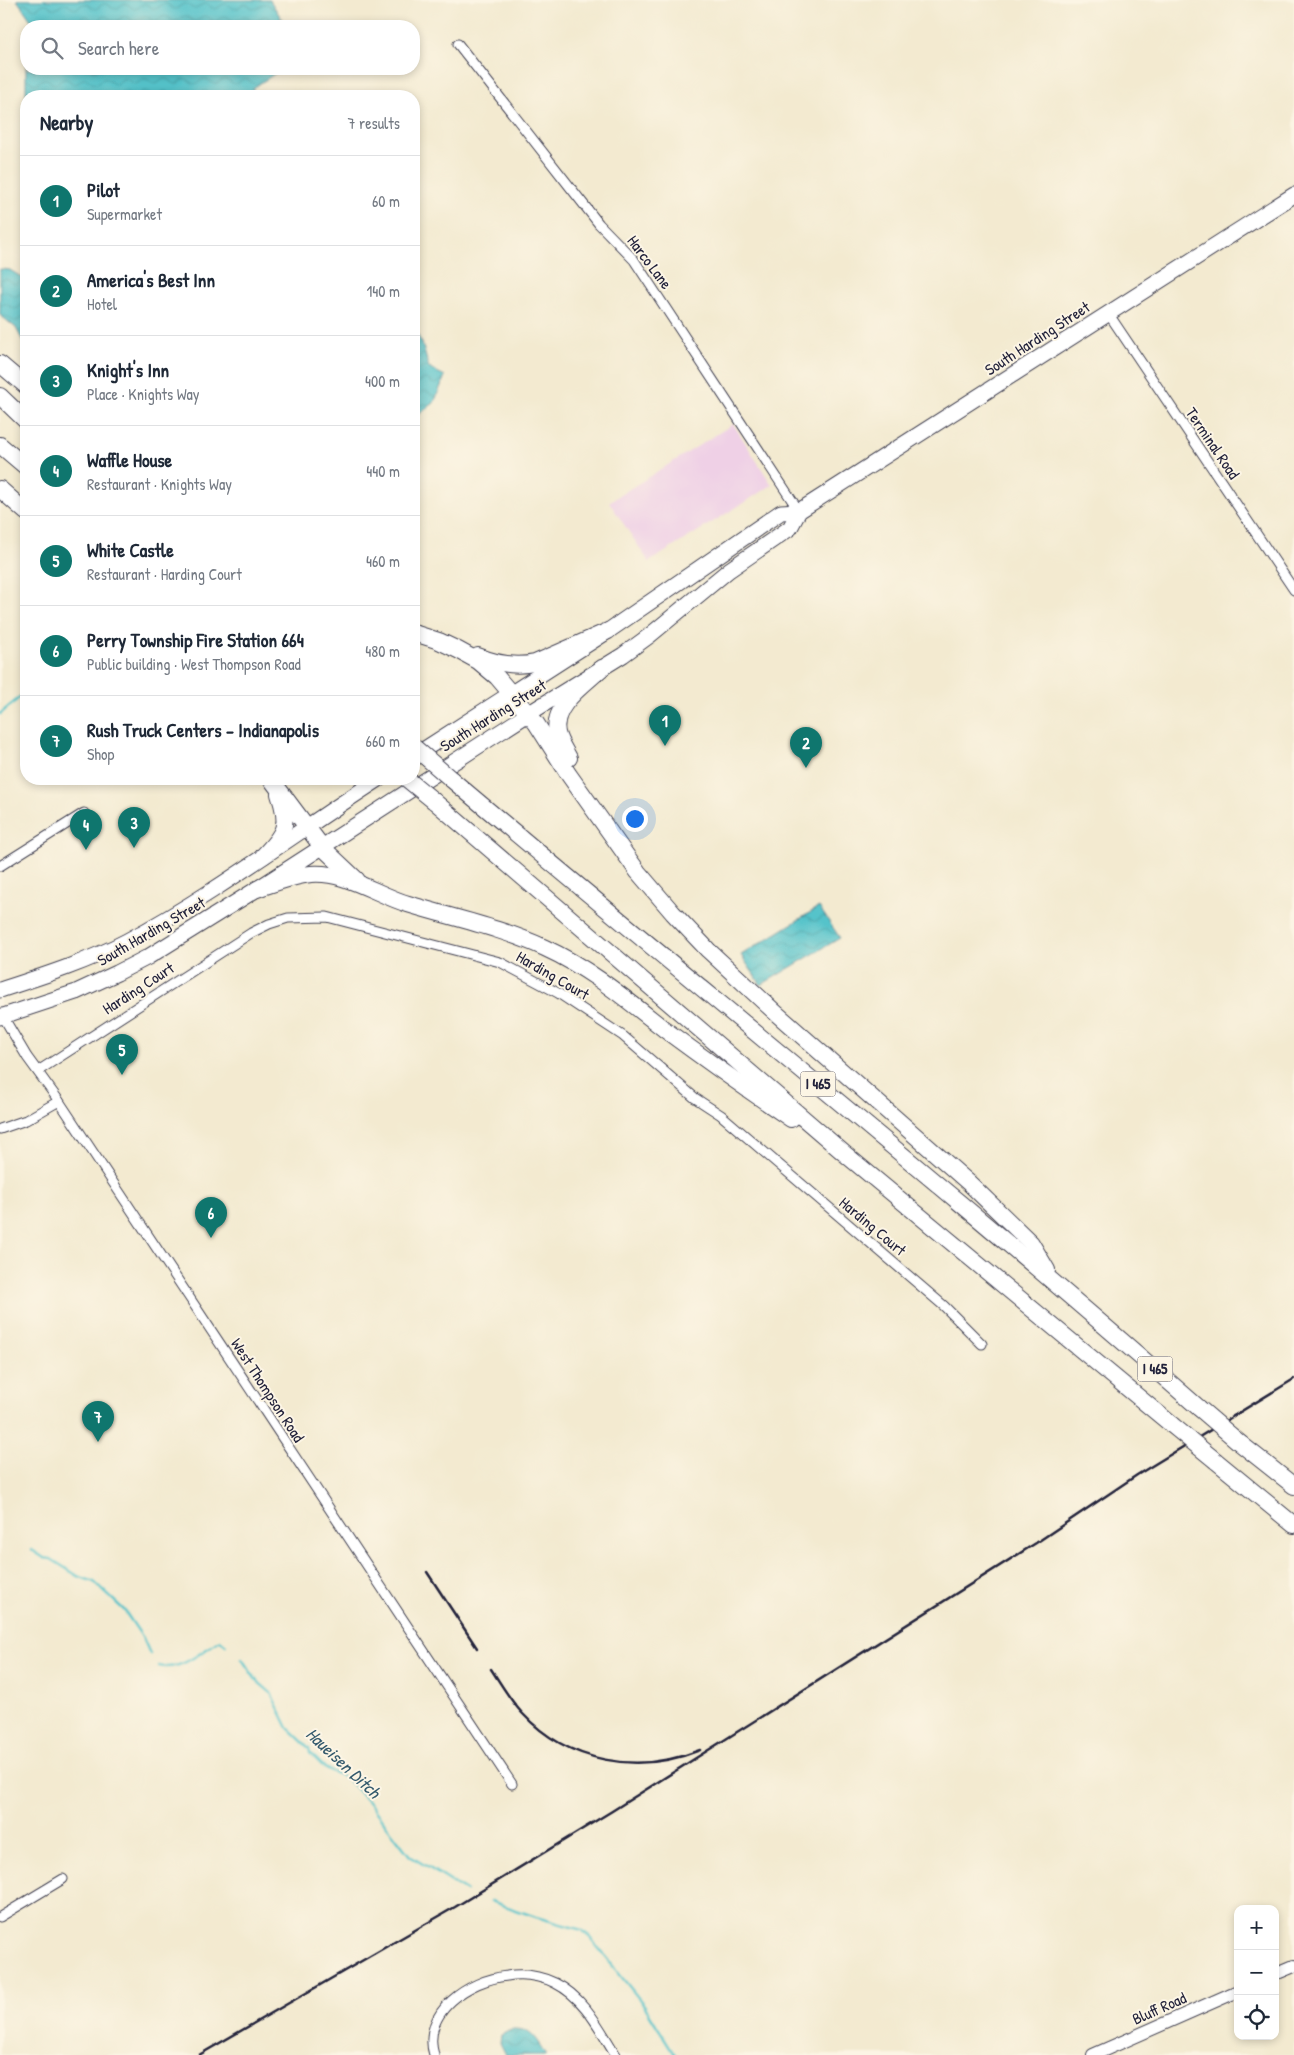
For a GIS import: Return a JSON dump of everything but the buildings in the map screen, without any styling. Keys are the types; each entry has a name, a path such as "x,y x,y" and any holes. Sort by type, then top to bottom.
{"highway":[{"path":"0,364 20,381"},
{"path":"0,396 20,416"},
{"path":"0,400 20,417"},
{"path":"0,446 20,462"},
{"path":"0,490 20,507"},
{"path":"420,635 498,664 524,665 544,660 608,631"},
{"path":"458,650 487,668 528,714 638,872 673,913 708,950 854,1083 969,1183 1017,1229 1031,1243 1055,1283"},
{"path":"602,668 563,706 557,721 557,733 561,744 610,830"},
{"name":"I 465","path":"420,752 1055,1283 1199,1408 1294,1486"},
{"path":"263,856 278,841 285,826 283,806 274,785"},
{"path":"275,785 334,861 369,889"},
{"name":"I 465","path":"414,785 845,1154 1294,1525"},
{"path":"256,889 293,877 313,874 343,878 392,899 483,925 546,948 581,968 728,1077 845,1154"}],"main road":[{"name":"South Harding Street","path":"420,784 649,636 729,570 790,528 799,511 1294,195"},
{"name":"South Harding Street","path":"420,752 608,631 781,512 799,511"},
{"name":"South Harding Street","path":"0,990 61,969 126,941 196,900 370,785"},
{"name":"South Harding Street","path":"1,1015 76,992 117,974 256,889 418,785"},
{"path":"1279,1972 1294,1966"},
{"name":"Bluff Road","path":"1092,2055 1234,1993"}],"street":[{"name":"Harco Lane","path":"458,44 600,224 634,260 799,511"},
{"name":"Terminal Road","path":"1108,313 1294,590"},
{"path":"0,866 84,813"},
{"name":"Harding Court","path":"38,1071 251,933 288,918 327,917 500,962 558,993 623,1036 695,1098 721,1115 944,1306 982,1344"},
{"name":"West Thompson Road","path":"1,1015 27,1057 59,1101 512,1784"},
{"path":"0,1129 26,1120 59,1101"},
{"path":"0,1917 63,1879"},
{"path":"434,2055 432,2045 435,2022 442,2010 452,2001 474,1987 504,1976 530,1975 556,1984 578,1999 590,2013 616,2055"}],"shaded area":[{"path":"733,424 772,485 649,562 609,502"}],"water":[{"path":"17,0 270,0 282,20 31,20"},
{"path":"26,75 273,75 253,90 26,90"},
{"path":"0,269 10,270 20,276 20,336 16,328 0,315"},
{"path":"420,340 429,368 445,376 434,403 420,414"},
{"path":"819,907 840,938 761,985 741,955"},
{"path":"513,2029 520,2029 533,2036 546,2055 506,2055 500,2043 501,2035"}],"waterway":[{"name":"Haueisen Ditch","path":"0,714 20,697"},
{"name":"Haueisen Ditch","path":"32,1550 44,1558 51,1559 78,1576 94,1582 124,1610 143,1638 150,1654"},
{"name":"Haueisen Ditch","path":"159,1666 167,1667 183,1663 199,1655 220,1640 226,1645"},
{"name":"Haueisen Ditch","path":"242,1659 256,1680 271,1693 288,1728 309,1748 310,1753 325,1768 347,1779 370,1804 410,1856 466,1891"},
{"name":"Haueisen Ditch","path":"491,1901 536,1917 582,1930 588,1935 644,2005 675,2055"}],"railway":[{"path":"199,2055 455,1907 612,1811 1036,1543 1137,1475 1294,1379"},
{"path":"427,1572 477,1648"},
{"path":"491,1669 522,1713 540,1730 560,1743 582,1753 605,1760 652,1762 676,1758 700,1750"}],"place":[{"name":"Pilot","path":"665,746"},
{"name":"America's Best Inn","path":"806,768"},
{"name":"Knight's Inn","path":"134,848"},
{"name":"Waffle House","path":"86,850"},
{"name":"White Castle","path":"122,1075"},
{"name":"Perry Township Fire Station 664","path":"211,1238"},
{"name":"Rush Truck Centers – Indianapolis","path":"98,1442"}]}
